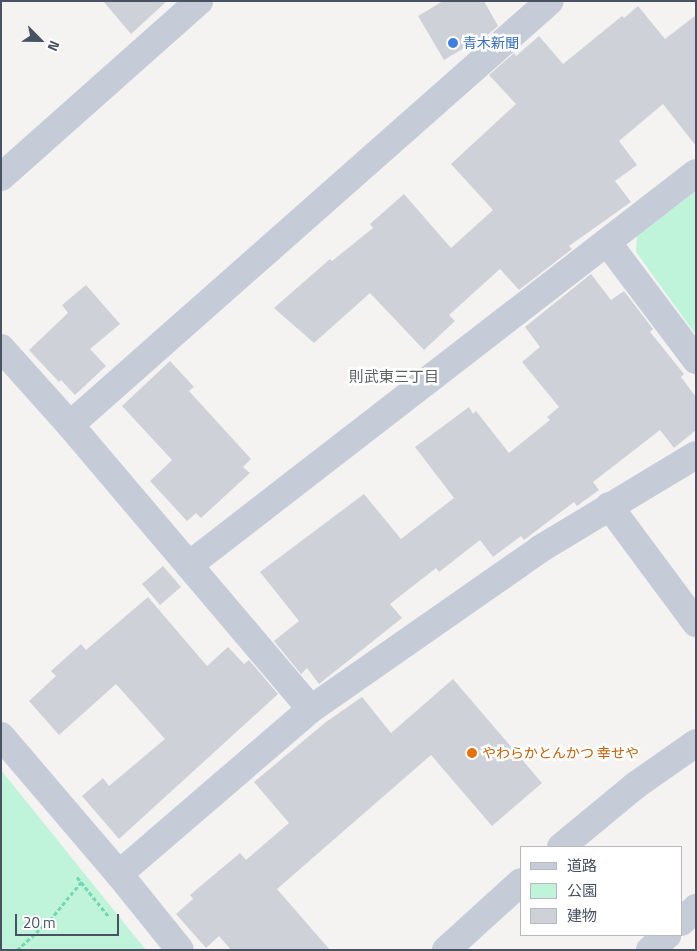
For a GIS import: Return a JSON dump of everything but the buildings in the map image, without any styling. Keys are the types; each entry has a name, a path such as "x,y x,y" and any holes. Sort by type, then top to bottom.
{"street":[{"path":"1,177 198,1"},
{"path":"70,425 550,1"},
{"path":"189,565 696,173"},
{"path":"607,242 696,360"},
{"path":"1,348 70,425 311,709"},
{"path":"112,865 311,709 540,549 696,455"},
{"path":"609,506 696,623"},
{"path":"1,736 112,865 180,950"},
{"path":"562,846 636,785 696,743"},
{"path":"446,950 520,883"},
{"path":"682,921 696,908"},
{"path":"650,950 666,936"}],"path":[{"path":"17,950 112,865"}],"green space":[{"path":"696,191 696,335 636,252 637,236"},
{"path":"1,770 146,950 1,950"}],"place":[{"name":"青木新聞","path":"453,43"},
{"name":"やわらかとんかつ 幸せや","path":"472,753"}],"district":[{"name":"則武東三丁目","path":"394,377"}]}
